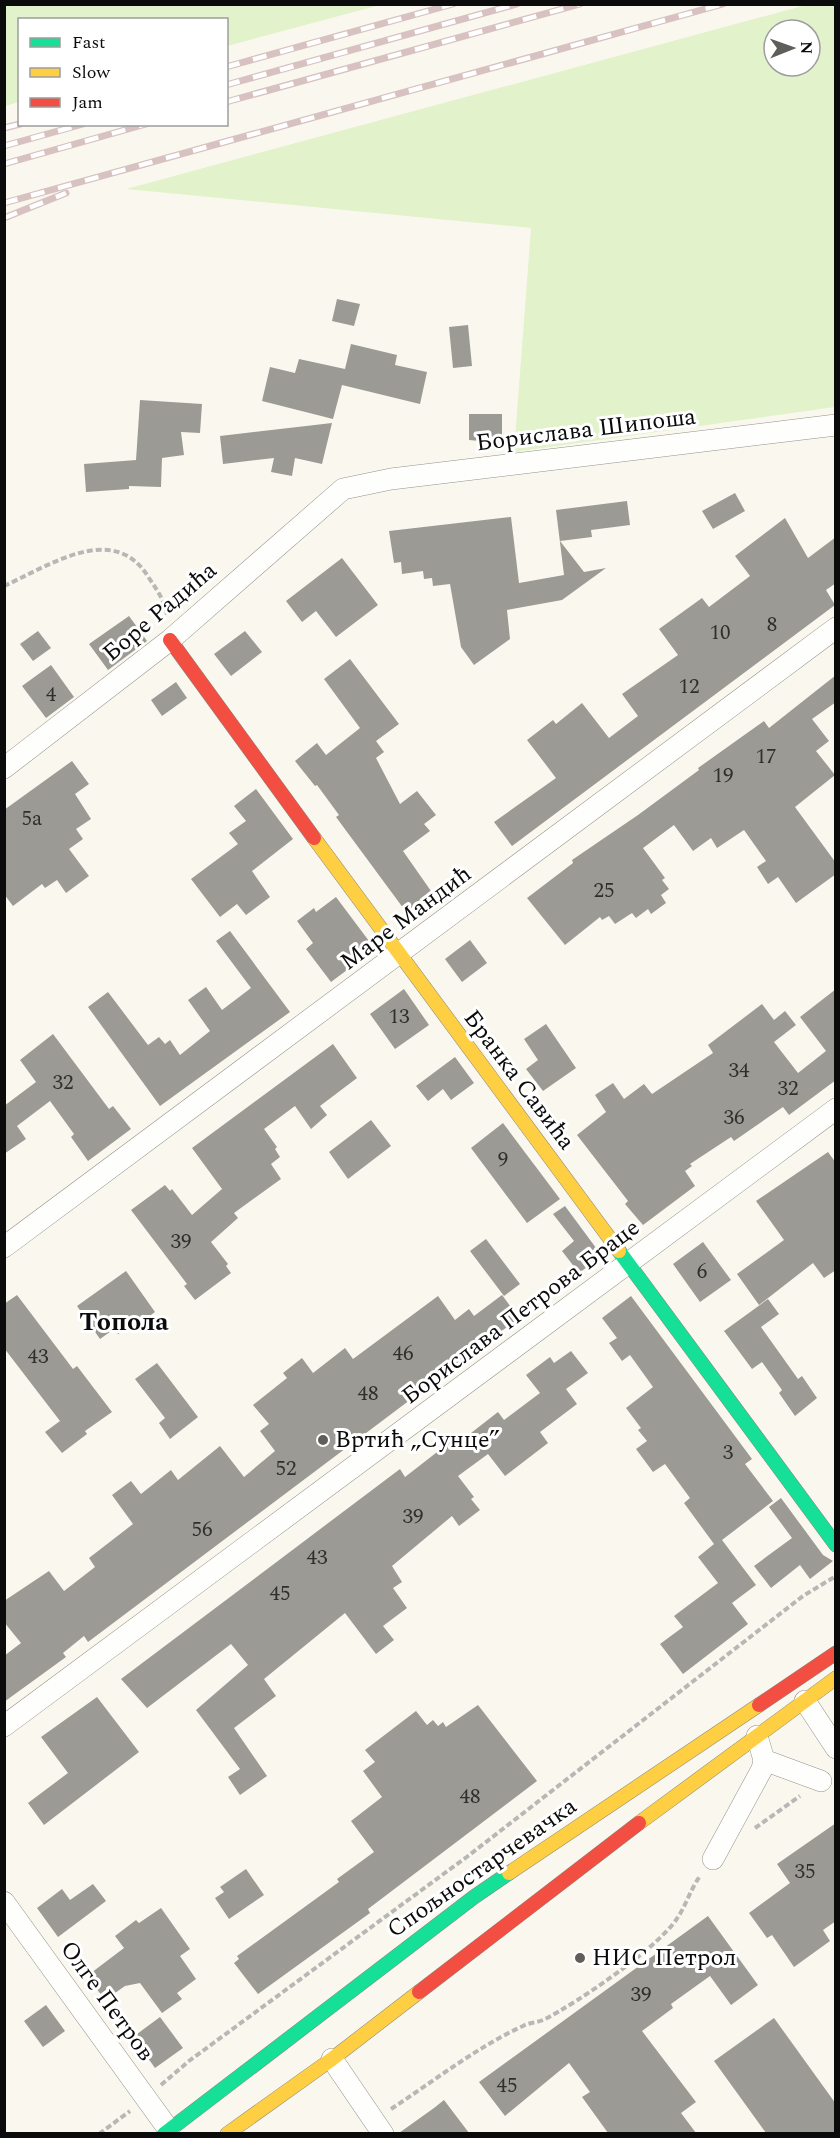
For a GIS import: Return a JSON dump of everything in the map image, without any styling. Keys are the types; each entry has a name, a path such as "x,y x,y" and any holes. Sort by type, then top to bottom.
{"street":[{"name":"Борислава Шипоша","path":"343,489 391,479 836,425"},
{"name":"Боре Радића","path":"4,768 170,640 343,489"},
{"name":"Маре Мандић","path":"4,1247 836,628"},
{"name":"Бранка Савића","path":"170,640 398,956 836,1545"},
{"name":"Борислава Петрова Браце","path":"4,1726 836,1110"},
{"name":"Спољностарчевачка","path":"167,2132 474,1898 836,1653"},
{"path":"228,2133 332,2059 627,1832 836,1678"},
{"path":"805,1701 836,1748"},
{"path":"712,1859 762,1769 764,1760 757,1736"},
{"path":"764,1760 821,1781"},
{"name":"Олге Петров","path":"4,1902 146,2098 167,2132"},
{"path":"332,2059 379,2127"}],"path":[{"path":"4,586 83,550 109,549 140,563 166,605 170,640"},
{"path":"99,2133 146,2098 189,2061 468,1856 803,1596 836,1576"},
{"path":"379,2127 489,2045 525,2025 542,2021 582,1997 639,1955 676,1919"}],"green space":[{"path":"5,4 380,4 228,46 228,18 18,18 18,102 5,106"},
{"path":"806,5 835,5 835,407 514,452 531,228 126,189"}],"building":[{"path":"337,299 360,304 354,326 332,321"},
{"path":"468,325 472,366 453,368 449,327"},
{"path":"351,344 397,355 395,365 427,372 420,404 342,385 333,419 262,401 270,367 295,373 299,359 345,369"},
{"path":"140,400 202,404 200,433 181,432 184,455 162,458 161,487 129,486 129,489 86,492 84,464 136,460"},
{"path":"469,414 502,414 502,443 469,440"},
{"path":"332,423 322,464 295,458 292,476 271,472 274,458 223,464 220,436"},
{"path":"735,493 745,511 713,529 702,511"},
{"path":"627,501 630,525 591,530 592,537 560,541 584,572 606,568 562,600 507,610 510,639 474,665 461,647 450,584 433,586 432,578 424,579 423,571 402,574 401,562 394,563 389,531 511,517 519,583 564,575 556,510"},
{"path":"785,518 808,558 836,537 836,583 826,590 835,605 512,846 494,822 556,778 527,740 553,720 556,724 582,703 609,738 638,716 622,694 678,655 659,629 702,598 709,607 750,576 735,556"},
{"path":"342,558 378,605 336,637 316,611 302,622 286,601"},
{"path":"129,616 147,641 108,670 89,644"},
{"path":"38,631 51,648 33,661 20,644"},
{"path":"245,631 262,652 231,676 214,654"},
{"path":"350,659 399,724 376,741 384,752 376,758 400,804 417,791 436,815 424,824 430,831 403,851 438,901 412,920 336,817 339,815 317,785 315,786 295,761 317,743 326,755 360,728 324,679"},
{"path":"51,665 74,697 46,718 22,686"},
{"path":"836,675 836,702 812,719 829,741 816,751 835,775 795,807 836,863 836,874 796,903 778,877 768,884 757,867 766,861 744,830 717,848 711,838 693,851 674,825 643,848 665,878 662,880 669,889 661,895 666,903 651,914 648,909 636,918 632,913 615,924 609,916 602,920 600,917 565,945 527,898 573,863 572,860 638,815 699,770 698,768 764,721 769,728"},
{"path":"176,682 187,698 162,716 151,700"},
{"path":"72,761 89,784 75,794 91,819 76,829 83,839 69,849 89,876 66,893 57,880 45,888 42,884 13,906 4,894 4,810"},
{"path":"256,789 293,839 252,871 270,897 246,915 237,904 220,917 191,879 238,844 229,833 246,821 234,806"},
{"path":"336,897 375,949 331,982 306,949 313,943 297,921 314,908 316,912"},
{"path":"230,931 290,1012 160,1106 88,1007 108,992 148,1045 159,1037 165,1044 170,1040 180,1055 210,1031 188,1000 206,987 222,1010 251,988 216,941"},
{"path":"470,940 487,963 462,982 445,959"},
{"path":"404,989 429,1025 395,1049 370,1014"},
{"path":"836,989 836,1080 789,1115 783,1107 734,1141 731,1137 690,1164 692,1166 685,1171 695,1186 643,1225 625,1204 628,1201 577,1135 606,1112 595,1095 613,1083 624,1099 644,1084 652,1094 713,1053 708,1045 762,1004 774,1020 785,1011 796,1025 774,1042 798,1073 826,1051 800,1017"},
{"path":"546,1024 576,1068 543,1091 526,1069 538,1060 524,1039"},
{"path":"53,1034 109,1109 113,1106 131,1129 88,1161 71,1137 74,1134 50,1101 17,1126 26,1139 4,1154 4,1106 36,1082 20,1060"},
{"path":"333,1044 357,1078 320,1106 327,1115 311,1129 295,1106 264,1129 277,1147 275,1149 280,1157 271,1164 281,1179 234,1213 238,1218 211,1242 228,1264 226,1266 231,1273 195,1300 184,1286 187,1284 131,1210 165,1185 170,1191 172,1189 192,1215 222,1189 192,1148"},
{"path":"455,1057 474,1083 451,1100 443,1089 428,1101 416,1086"},
{"path":"371,1120 391,1146 348,1179 329,1152"},
{"path":"503,1123 560,1199 527,1223 471,1148"},
{"path":"828,1152 836,1163 836,1270 824,1278 813,1263 759,1305 737,1274 784,1240 756,1201"},
{"path":"565,1206 602,1256 579,1273 562,1251 574,1241 553,1214"},
{"path":"486,1239 520,1284 504,1296 470,1251"},
{"path":"703,1242 731,1280 700,1302 673,1264"},
{"path":"126,1271 155,1312 132,1329 130,1326 118,1334 114,1329 100,1339 77,1306"},
{"path":"17,1295 73,1369 77,1366 112,1412 85,1431 87,1434 62,1453 45,1432 60,1421 4,1348 4,1304"},
{"path":"502,1295 519,1318 88,1642 84,1636 63,1653 66,1657 4,1702 4,1656 21,1643 4,1622 4,1601 49,1571 64,1591 95,1567 89,1558 133,1524 112,1495 131,1481 141,1494 171,1470 178,1480 220,1446 244,1477 275,1451 260,1431 269,1424 253,1405 287,1378 283,1373 302,1358 313,1373 345,1348 353,1359 438,1296 455,1320 469,1309 474,1316"},
{"path":"631,1296 752,1459 745,1464 773,1501 722,1540 756,1585 732,1603 748,1624 683,1674 660,1644 683,1627 674,1616 718,1583 698,1557 714,1544 684,1503 690,1498 665,1464 653,1472 636,1449 647,1441 638,1430 641,1428 626,1408 653,1387 630,1355 622,1361 609,1343 617,1338 602,1318"},
{"path":"768,1299 779,1314 761,1327 798,1379 802,1376 817,1398 795,1416 779,1393 782,1390 762,1362 752,1369 724,1331"},
{"path":"571,1351 588,1373 566,1389 577,1404 540,1432 548,1443 505,1476 488,1454 458,1476 474,1497 471,1499 480,1510 459,1526 452,1516 392,1566 402,1582 393,1588 407,1608 383,1626 394,1640 376,1654 345,1613 264,1679 276,1696 234,1728 267,1776 240,1795 228,1777 240,1769 196,1710 248,1665 231,1644 147,1708 121,1679 400,1469 405,1477 450,1442 453,1447 498,1412 504,1420 540,1393 526,1375 550,1357 554,1363"},
{"path":"157,1363 198,1417 170,1439 159,1423 165,1418 135,1379"},
{"path":"781,1498 823,1555 833,1561 810,1579 800,1565 771,1588 754,1566 792,1538 769,1507"},
{"path":"97,1697 139,1752 44,1825 28,1803 68,1773 41,1737"},
{"path":"478,1705 537,1781 368,1909 370,1913 258,1994 234,1963 239,1959 237,1956 339,1882 337,1879 374,1852 351,1821 382,1797 363,1771 375,1762 365,1750 416,1711 427,1725 433,1720 438,1726 443,1722 446,1727"},
{"path":"836,1823 836,1921 823,1930 830,1941 794,1967 772,1935 767,1938 749,1913 790,1883 777,1864"},
{"path":"246,1869 264,1895 229,1919 215,1898 224,1892 220,1887"},
{"path":"93,1884 106,1901 58,1937 37,1908 62,1889 70,1900"},
{"path":"161,1908 190,1949 180,1956 196,1979 177,1993 182,1999 162,2013 140,1983 125,1986 105,2000 87,1976 124,1948 115,1936 136,1920 139,1923"},
{"path":"708,1916 758,1985 731,2005 710,1976 671,2004 673,2008 642,2031 696,2102 681,2113 696,2133 608,2133 582,2097 590,2092 569,2063 505,2116 479,2082"},
{"path":"46,2005 65,2031 43,2047 24,2021"},
{"path":"160,2017 183,2048 155,2068 133,2037"},
{"path":"774,2018 836,2104 836,2133 766,2133 714,2061"},
{"path":"444,2100 469,2133 399,2133 434,2108"}],"railway":[{"path":"228,66 453,4"},
{"path":"228,84 517,4"},
{"path":"228,101 580,4"},
{"path":"4,203 723,4"},
{"path":"4,128 18,124"},
{"path":"4,146 76,126"},
{"path":"4,164 139,126"},
{"path":"4,218 66,193"}],"traffic: fast":[{"path":"619,1251 836,1545"},
{"path":"164,2134 474,1897 509,1873"}],"traffic: slow":[{"path":"314,838 619,1251"},
{"path":"639,1823 836,1678"},
{"path":"509,1873 759,1705"},
{"path":"227,2134 332,2059 419,1992"}],"traffic: jam":[{"path":"170,640 314,838"},
{"path":"759,1705 836,1653"},
{"path":"419,1992 639,1823"}],"place":[{"name":"Вртић „Сунце”","path":"323,1440"},
{"name":"НИС Петрол","path":"580,1958"}],"district":[{"name":"Топола","path":"124,1322"}]}
